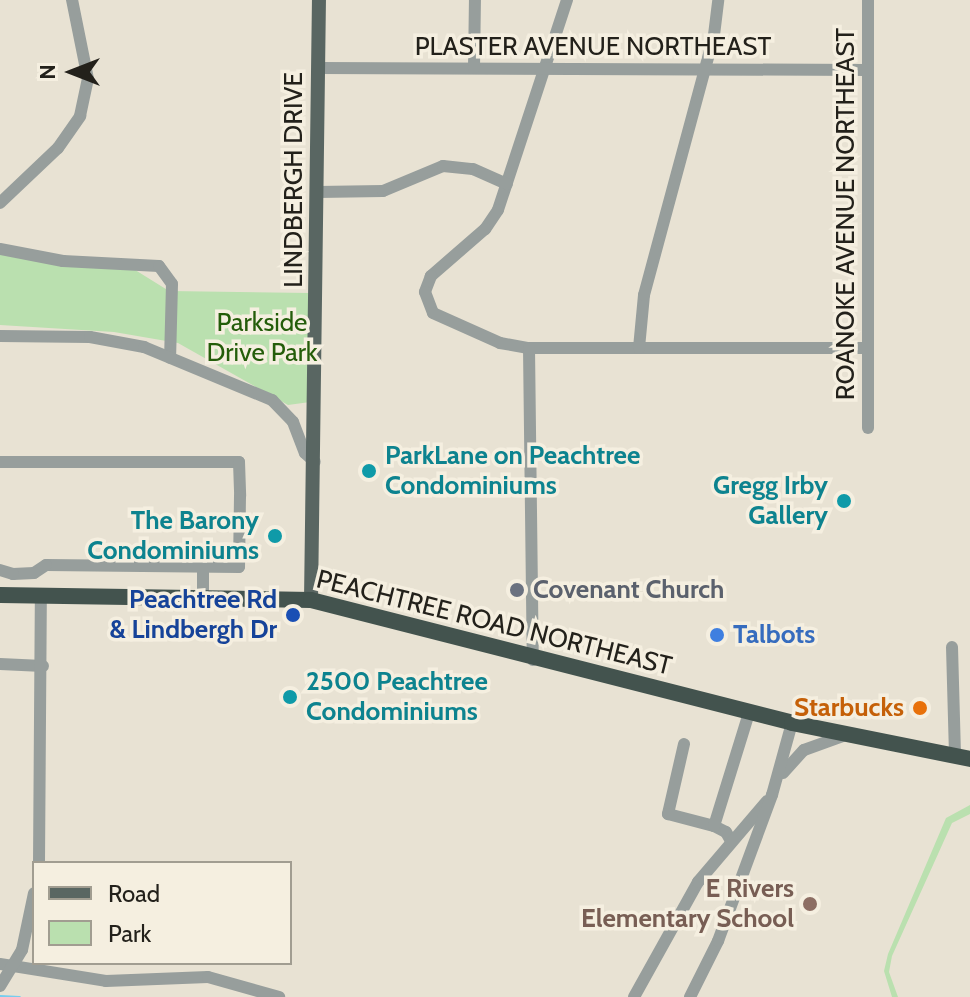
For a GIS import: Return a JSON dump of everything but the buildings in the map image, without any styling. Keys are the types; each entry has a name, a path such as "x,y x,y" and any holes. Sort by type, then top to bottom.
{"highway":[{"name":"PEACHTREE ROAD NORTHEAST","path":"0,595 203,595 311,600 533,660 749,713 962,757"}],"main road":[{"name":"LINDBERGH DRIVE","path":"311,600 319,0"}],"street":[{"path":"0,203 69,135 86,97 87,60 72,0"},
{"path":"474,68 475,0"},
{"path":"567,0 507,184 492,220 431,276 425,299 433,313 452,325 529,348 868,348"},
{"path":"639,348 644,295 704,71 718,0"},
{"name":"ROANOKE AVENUE NORTHEAST","path":"868,0 868,428"},
{"name":"PLASTER AVENUE NORTHEAST","path":"319,68 868,70"},
{"path":"318,192 383,191 443,166 473,169 507,184"},
{"path":"0,183 13,189"},
{"path":"0,249 63,261 159,266 172,284 170,358"},
{"path":"0,336 108,339 170,358 272,400 293,422 305,453 315,462"},
{"path":"529,348 533,660"},
{"path":"0,462 239,462 239,567 210,569 203,563 46,565 24,573 0,570"},
{"path":"203,563 203,595"},
{"path":"39,861 43,666 41,596"},
{"path":"952,647 962,757"},
{"path":"0,664 43,666"},
{"path":"714,826 749,713"},
{"path":"690,997 718,941 774,789 792,723"},
{"path":"634,997 698,882 804,750 851,735"},
{"path":"684,744 668,814 714,826 726,832 731,841"},
{"path":"0,986 16,964 32,901"},
{"path":"0,964 16,964 106,981 234,981 279,997"}],"green space":[{"name":"Parkside Drive Park","path":"0,253 132,268 169,291 310,293 310,402 288,405 178,343 114,332 0,325"},
{"path":"970,805 970,814 952,823 892,956 889,972 898,997 892,997 884,971 888,954 946,818"}],"waterway":[{"path":"0,996 19,997"}],"place":[{"name":"ParkLane on Peachtree Condominiums","path":"369,471"},
{"name":"Gregg Irby Gallery","path":"844,501"},
{"name":"The Barony Condominiums","path":"275,536"},
{"name":"Covenant Church","path":"517,590"},
{"name":"Peachtree Rd & Lindbergh Dr","path":"293,615"},
{"name":"Talbots","path":"717,635"},
{"name":"2500 Peachtree Condominiums","path":"290,697"},
{"name":"Starbucks","path":"920,708"},
{"name":"E Rivers Elementary School","path":"810,904"}]}
